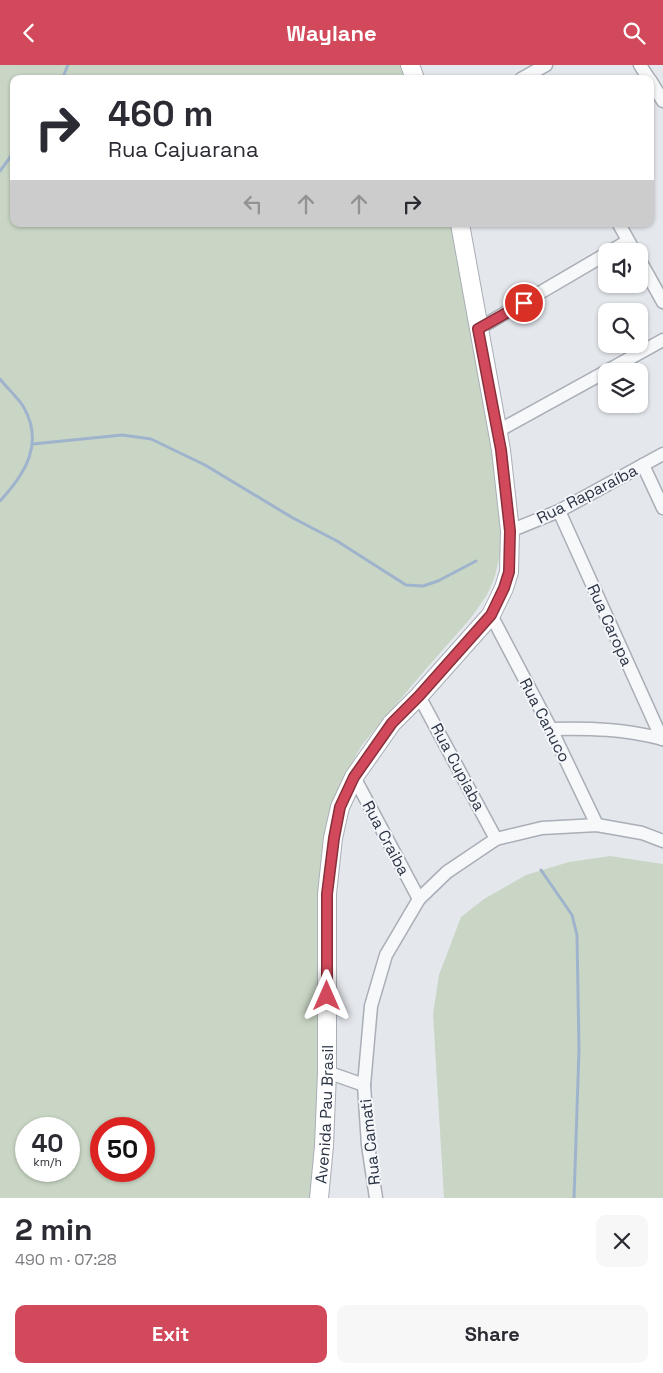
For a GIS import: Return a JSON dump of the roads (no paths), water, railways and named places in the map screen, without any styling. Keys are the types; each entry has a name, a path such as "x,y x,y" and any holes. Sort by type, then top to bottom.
{"main road":[{"name":"Avenida Pau Brasil","path":"319,1198 324,1146 327,1072 327,894 338,815 354,777 392,723 419,696 491,615 504,588 509,572 510,531 498,431 461,227"}],"street":[{"path":"532,75 546,65"},
{"path":"654,86 663,101"},
{"path":"621,227 629,243"},
{"path":"478,329 598,259"},
{"path":"648,275 663,302"},
{"path":"498,431 663,340"},
{"name":"Rua Raparaíba","path":"510,531 559,511 663,454"},
{"path":"643,465 663,508"},
{"name":"Rua Caropa","path":"559,511 662,739"},
{"name":"Rua Canuco","path":"491,615 551,729 597,825"},
{"name":"Rua Cupiaba","path":"419,696 496,839"},
{"path":"551,729 596,728 662,739"},
{"name":"Rua Craiba","path":"354,777 419,899"},
{"path":"496,839 542,828 597,825 642,833 663,841"},
{"name":"Rua Camati","path":"376,1198 368,1145 364,1085 371,1006 386,955 419,899 447,872 496,839"},
{"path":"327,1072 364,1085"}],"waterway":[{"path":"64,75 68,65"},
{"path":"0,171 10,157"},
{"path":"0,379 23,406 32,433 32,445 24,469 0,501"},
{"path":"33,444 122,435 151,439 205,465 293,518 337,541 406,585 423,586 438,581 476,561"},
{"path":"541,870 572,915 577,935 579,1050 574,1198"}]}
